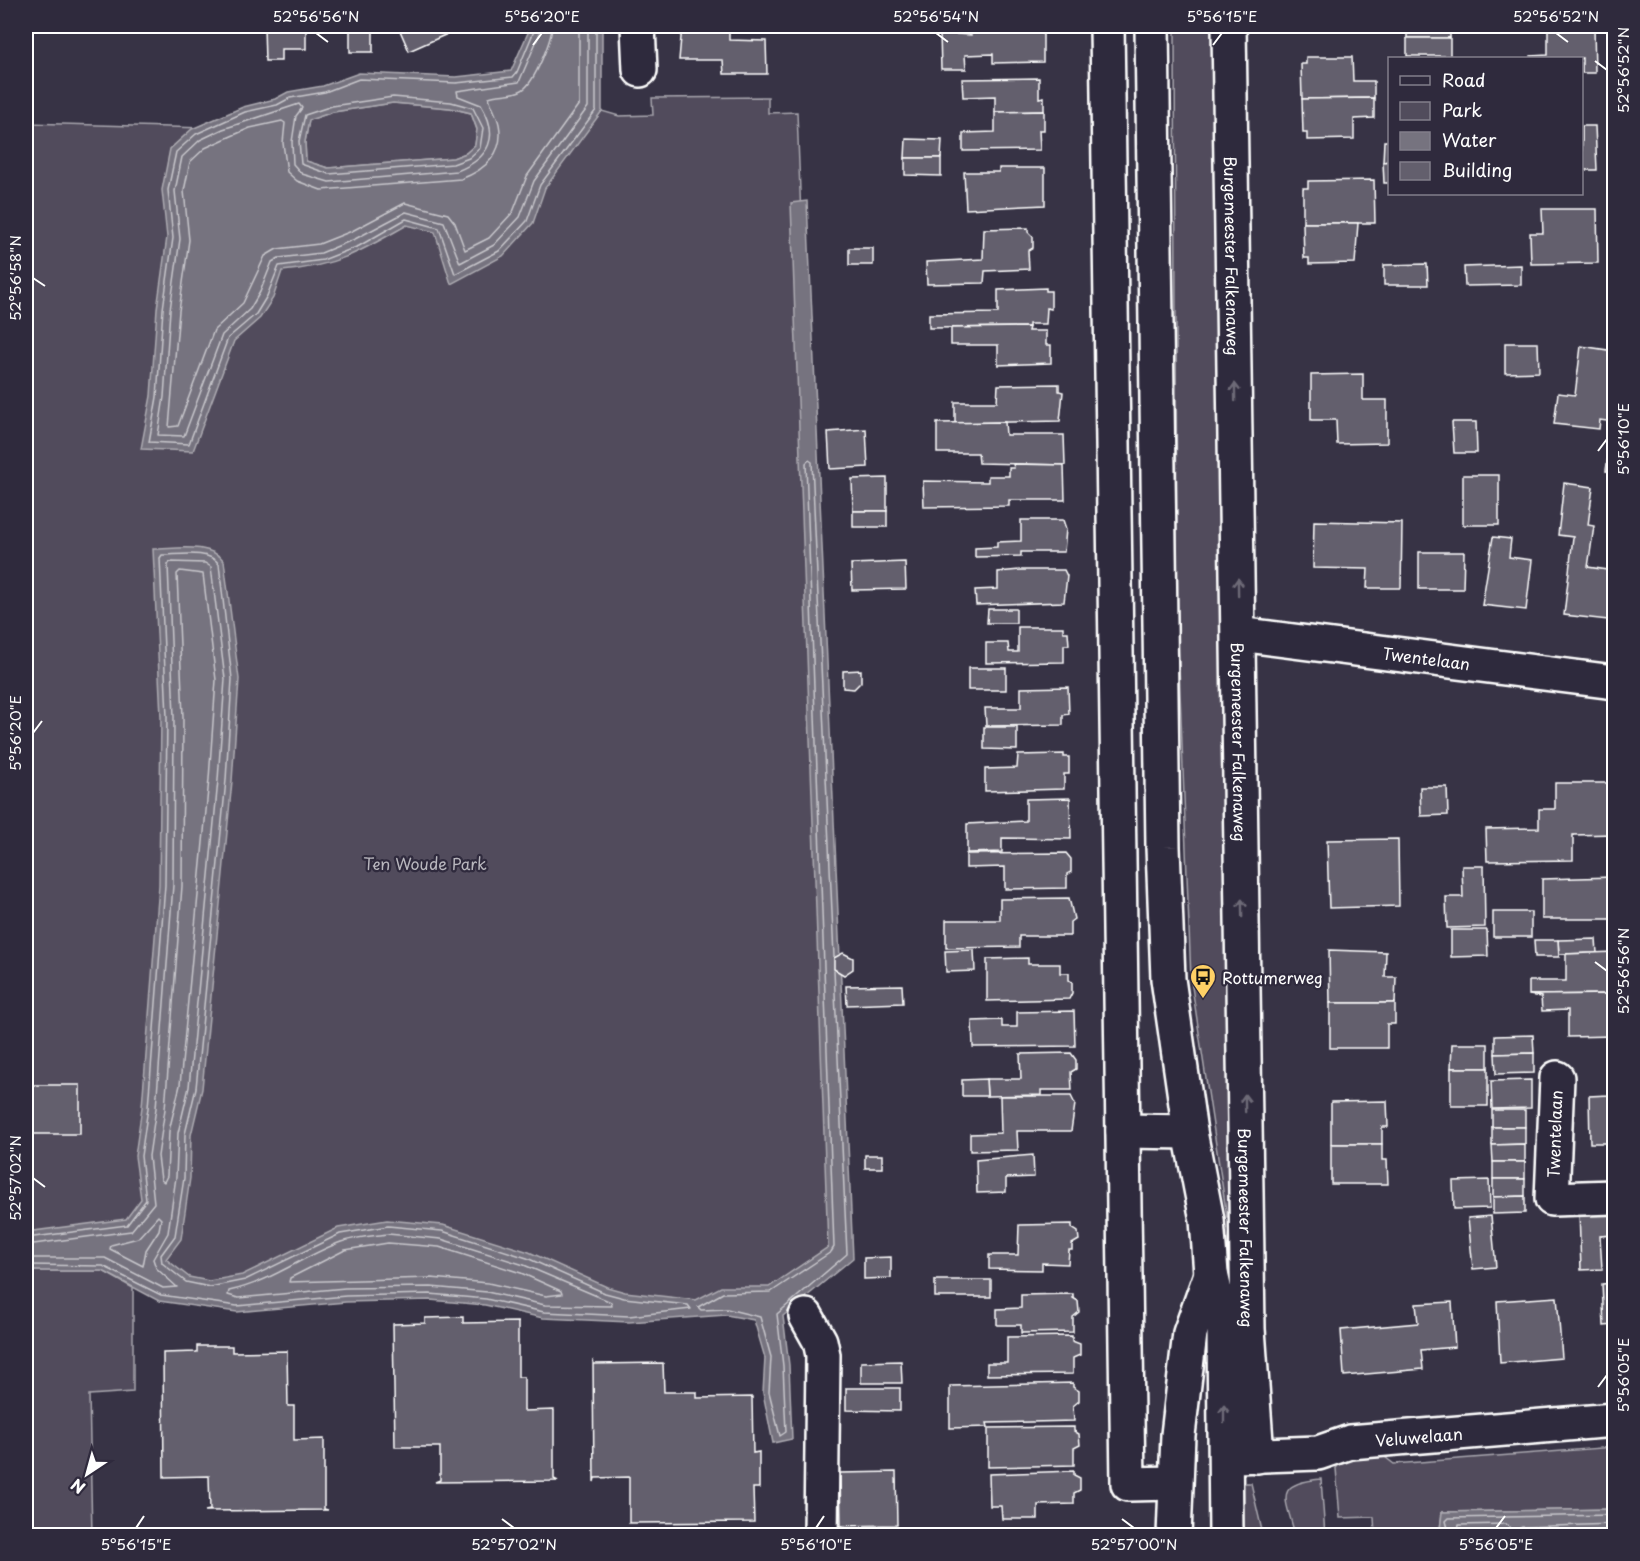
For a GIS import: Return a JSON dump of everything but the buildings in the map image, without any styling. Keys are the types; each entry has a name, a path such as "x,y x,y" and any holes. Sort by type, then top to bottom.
{"street":[{"path":"638,26 639,70"},
{"path":"1107,26 1128,1484 1175,1483"},
{"name":"Burgemeester Falkenaweg","path":"1152,26 1163,847 1168,979 1190,1132 1207,1220 1212,1274 1224,1330 1226,1536"},
{"name":"Burgemeester Falkenaweg","path":"1229,26 1248,1329 1257,1456"},
{"name":"Twentelaan","path":"1239,634 1614,682"},
{"name":"Twentelaan","path":"1557,1078 1552,1199 1614,1197"},
{"path":"1123,1131 1190,1132"},
{"name":"Burgemeester Falkenaweg","path":"1174,1536 1175,1483 1190,1332 1212,1274"},
{"path":"806,1316 820,1341 823,1355 821,1536"},
{"name":"Veluwelaan","path":"1224,1457 1318,1453 1350,1442 1614,1420"}],"green space":[{"path":"1175,26 1223,26 1232,1216 1227,1217 1191,980 1177,613"},
{"name":"Ten Woude Park","path":"768,97 768,113 797,112 840,1247 773,1300 644,1309 477,1262 192,1292 26,1253 26,123 241,129 277,203 479,188 598,116 602,111 619,116 653,115 652,98"},
{"path":"393,103 450,108 471,113 477,130 475,145 466,153 453,158 328,168 306,161 305,142 309,120 333,112"},
{"path":"26,1271 103,1271 133,1288 133,1392 89,1395 92,1535 77,1535 26,1523"},
{"path":"1614,1447 1614,1509 1442,1512 1440,1530 1453,1534 1614,1530 1614,1535 1375,1535 1374,1517 1340,1518 1336,1468 1350,1452 1377,1451 1394,1464"},
{"path":"1321,1479 1325,1535 1295,1535 1286,1495 1295,1485"},
{"path":"1239,1483 1251,1483 1263,1535 1238,1536"}],"water":[{"path":"531,26 602,26 602,111 545,188 533,223 503,256 451,284 435,232 407,225 348,256 318,266 282,271 273,298 260,318 234,341 193,451 141,449 151,396 157,309 167,237 162,190 170,149 192,129 243,107 275,99 288,92 323,86 359,73 456,77 511,71","holes":["393,103 450,108 471,113 477,129 475,145 466,153 453,158 328,168 306,161 305,142 309,120 333,112"]},
{"path":"807,201 853,1258 783,1316 789,1365 792,1439 773,1443 763,1393 765,1358 754,1320 726,1315 629,1322 543,1318 485,1305 430,1300 346,1302 237,1312 159,1301 103,1271 26,1271 26,1232 126,1219 141,1199 135,1156 142,1107 159,885 161,717 153,549 182,548 210,551 224,561 239,679 232,781 202,1089 191,1135 190,1178 181,1239 166,1259 189,1277 209,1281 242,1275 338,1228 387,1220 443,1225 529,1252 607,1287 625,1292 696,1300 721,1287 769,1287 828,1247 791,203"},
{"path":"1614,1509 1614,1530 1453,1534 1440,1530 1442,1512"}],"place":[{"name":"Rottumerweg","path":"1203,1000"}]}
